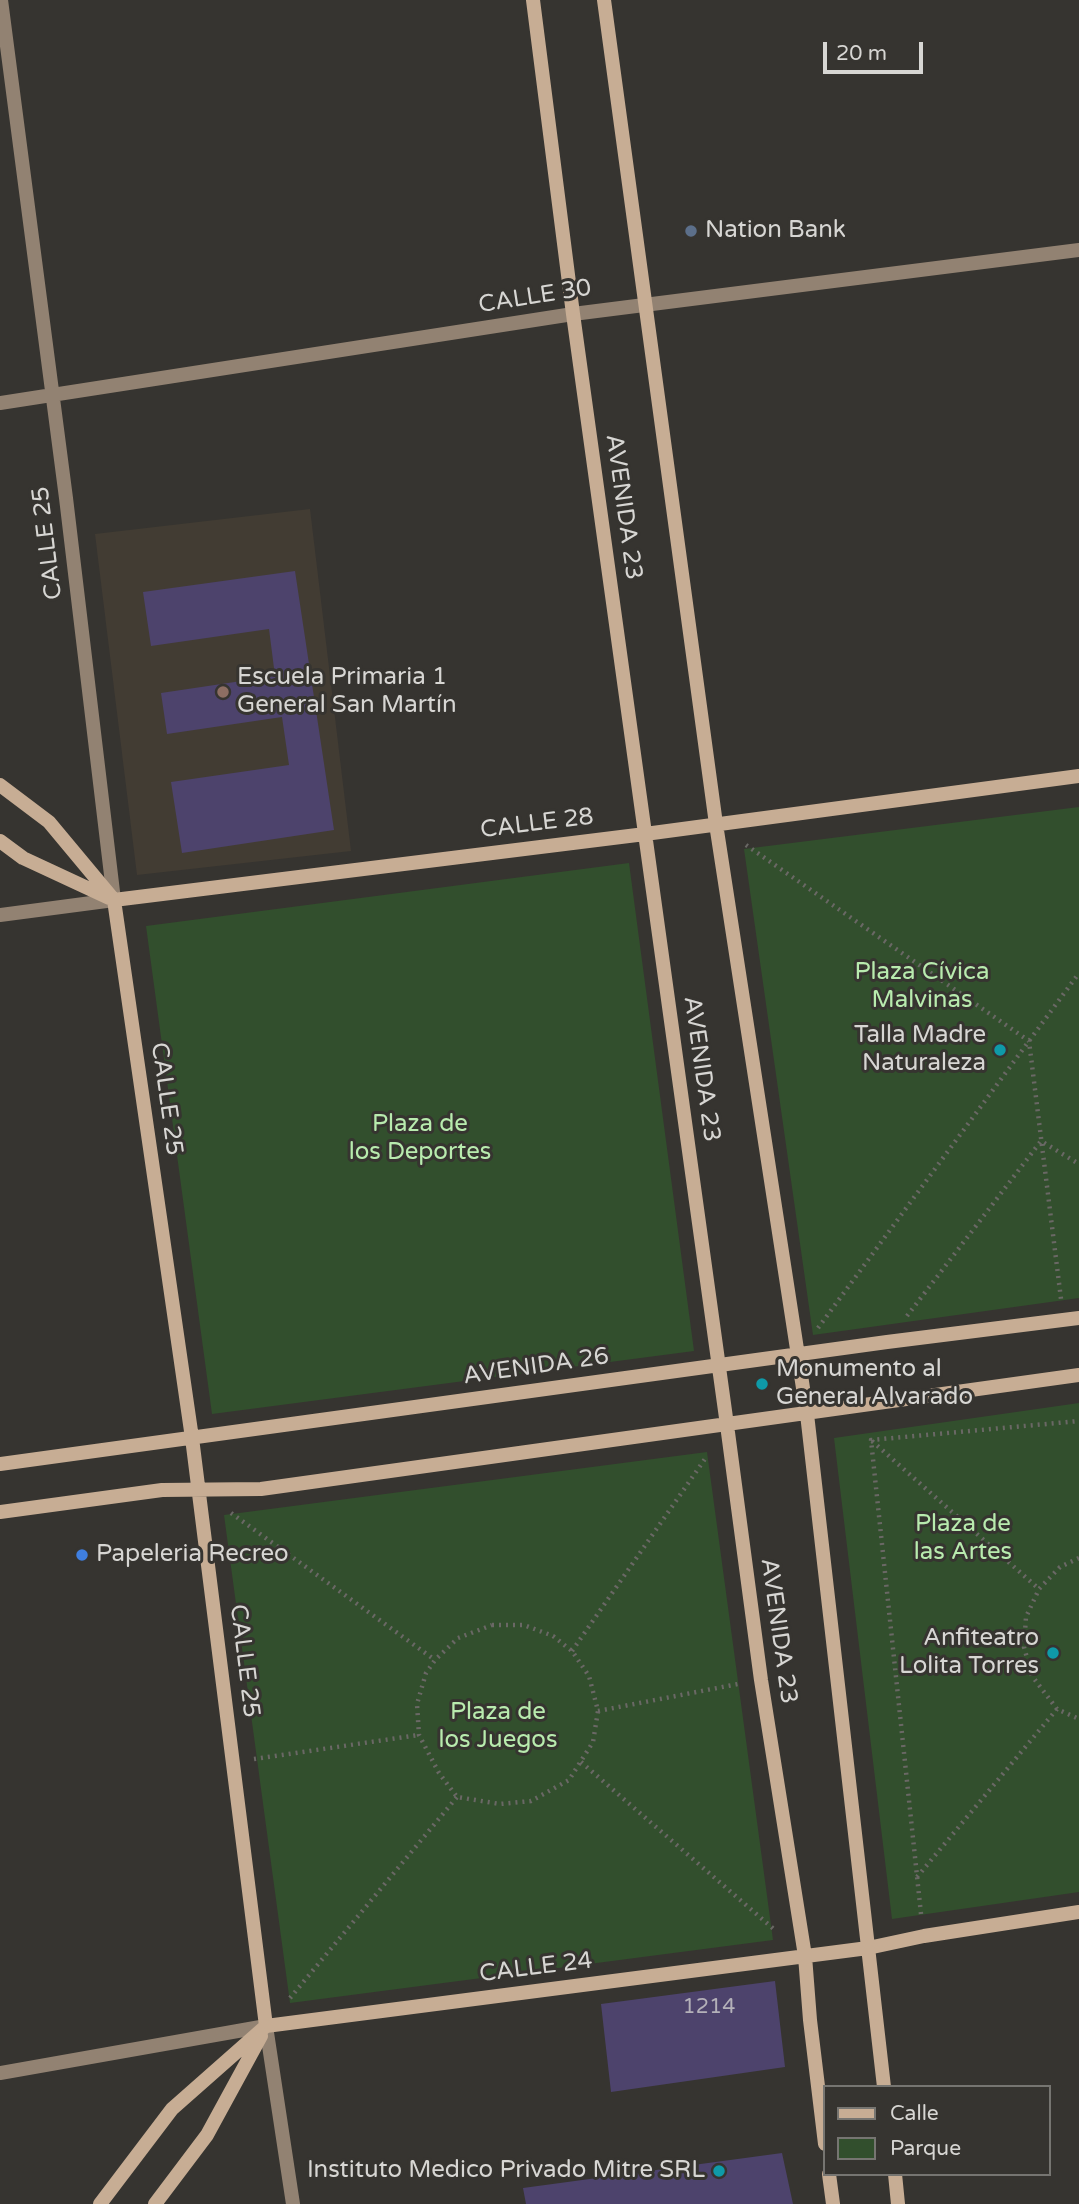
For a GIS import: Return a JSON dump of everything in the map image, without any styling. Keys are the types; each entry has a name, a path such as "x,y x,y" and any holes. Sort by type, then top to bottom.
{"main road":[{"name":"AVENIDA 23","path":"533,0 573,314 761,1680 805,1956 824,2136"},
{"name":"AVENIDA 23","path":"604,0 716,824 799,1354 884,2085"},
{"name":"CALLE 28","path":"114,900 645,834 1079,776"},
{"path":"0,785 48,822 114,900"},
{"path":"0,841 23,858 114,900"},
{"name":"CALLE 25","path":"114,900 200,1491 266,2026"},
{"name":"AVENIDA 26","path":"0,1464 1079,1318"},
{"path":"0,1512 162,1490 261,1489 1079,1375"},
{"name":"CALLE 24","path":"266,2026 868,1948 924,1936 1079,1912"},
{"path":"100,2204 172,2109 266,2026"},
{"path":"155,2204 207,2135 266,2026"},
{"path":"829,2176 833,2204"},
{"path":"895,2176 898,2204"}],"street":[{"name":"CALLE 25","path":"1,0 114,900"},
{"name":"CALLE 30","path":"0,403 573,314 1079,250"},
{"name":"CALLE 28","path":"0,915 114,900"},
{"name":"CALLE 25","path":"266,2026 293,2204"},
{"name":"CALLE 24","path":"0,2073 266,2026"}],"path":[{"path":"716,824 1029,1041 1063,1321"},
{"path":"799,1354 1079,972"},
{"path":"1041,1141 1079,1164"},
{"path":"887,1342 1041,1141"},
{"path":"871,1440 1079,1421"},
{"path":"572,1651 727,1425"},
{"path":"871,1440 1039,1589"},
{"path":"871,1440 924,1936"},
{"path":"200,1491 435,1660"},
{"path":"1079,1558 1060,1567 1039,1589 1026,1616 1024,1647 1032,1676 1057,1709 1079,1719"},
{"path":"492,1625 524,1625 553,1636 572,1651 589,1676 598,1711 593,1742 569,1780 531,1801 500,1804 457,1797 439,1773 419,1735 417,1704 426,1673 435,1660 458,1638 492,1625"},
{"path":"598,1711 761,1680"},
{"path":"917,1877 1057,1709"},
{"path":"234,1762 419,1735"},
{"path":"581,1762 805,1956"},
{"path":"266,2026 457,1797"}],"shaded area":[{"name":"Escuela Primaria 1 General San Martín","path":"310,509 351,851 137,875 95,534"}],"green space":[{"name":"Plaza Cívica Malvinas","path":"1079,807 1079,1298 813,1335 744,849"},
{"name":"Plaza de los Deportes","path":"629,863 694,1351 212,1414 146,926"},
{"name":"Plaza de las Artes","path":"1079,1403 1079,1892 892,1919 834,1438"},
{"name":"Plaza de los Juegos","path":"707,1452 773,1940 290,2003 224,1515"}],"building":[{"path":"295,571 334,830 182,853 171,782 289,765 282,717 167,734 161,693 275,676 269,629 151,646 143,592"},
{"path":"775,1981 785,2067 611,2092 601,2004"},
{"name":"Instituto Medico Privado Mitre SRL","path":"782,2153 793,2204 526,2204 523,2188"}],"place":[{"name":"Nation Bank","path":"691,231"},
{"name":"Escuela Primaria 1 General San Martín","path":"223,692"},
{"name":"Talla Madre Naturaleza","path":"1000,1050"},
{"name":"Monumento al General Alvarado","path":"762,1384"},
{"name":"Papeleria Recreo","path":"82,1555"},
{"name":"Anfiteatro Lolita Torres","path":"1053,1653"},
{"name":"Instituto Medico Privado Mitre SRL","path":"719,2171"}]}
